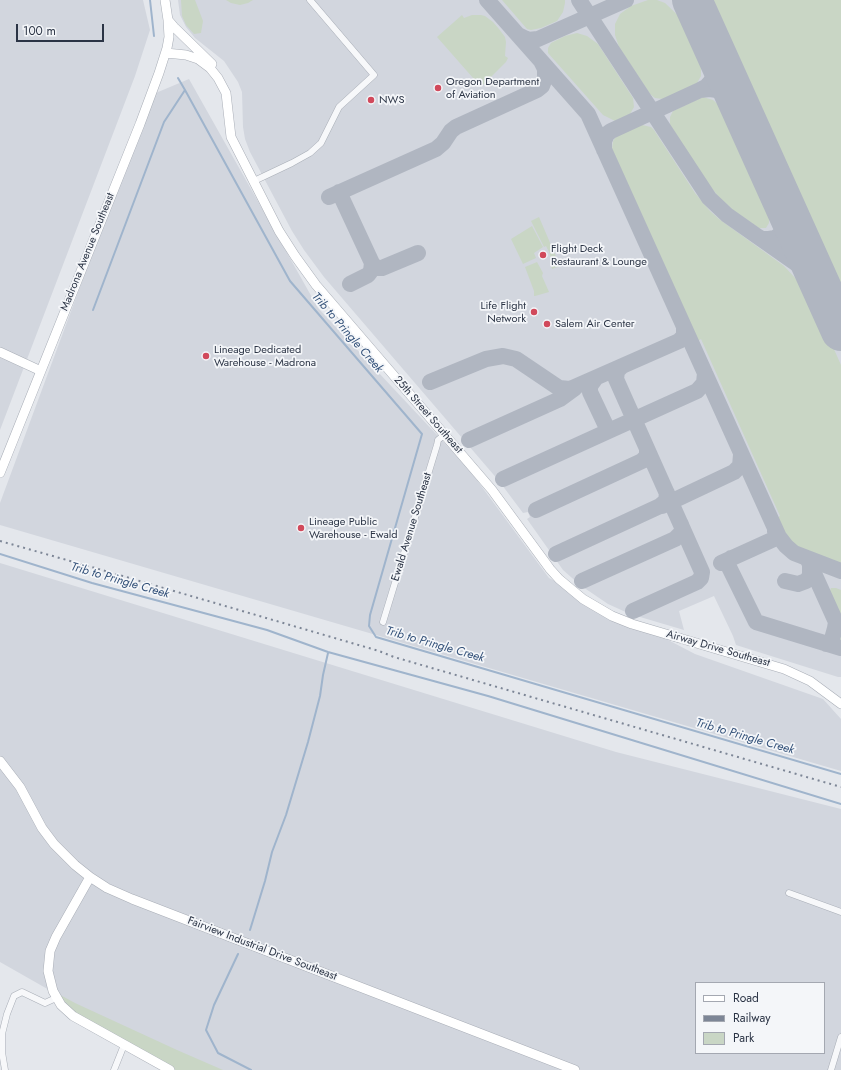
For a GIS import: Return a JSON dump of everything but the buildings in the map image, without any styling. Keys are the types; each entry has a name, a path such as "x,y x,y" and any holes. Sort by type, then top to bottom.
{"street":[{"path":"164,0 168,20 214,65 218,72 218,78"},
{"path":"254,181 292,163 321,143 340,107 374,75 310,0"},
{"name":"Madrona Avenue Southeast","path":"0,473 140,124 166,53 169,29 168,20"},
{"name":"25th Street Southeast","path":"166,53 186,55 198,59 210,68 218,78 226,93 231,137 279,231 295,256 316,285 501,501 550,569 590,603"},
{"path":"0,352 41,372"},
{"name":"Ewald Avenue Southeast","path":"383,622 438,440 444,435"},
{"name":"Airway Drive Southeast","path":"590,603 612,616 632,624 784,669 818,686 841,704"},
{"name":"Fairview Industrial Drive Southeast","path":"0,761 20,787 42,828 51,839 71,861 90,877 107,888 575,1070"},
{"path":"90,877 56,937 50,951 48,971 50,984 56,998 64,1009 73,1016 170,1070"},
{"path":"789,893 841,912"},
{"path":"5,1070 2,1052 4,1024 14,996 22,992 43,1002 48,1002 56,998"},
{"path":"831,1070 841,1037"},
{"path":"114,1070 124,1045"}],"shaded area":[{"path":"0,0 143,0 150,30 135,76 0,430"},
{"path":"178,0 841,0 841,677 736,645 714,596 679,611 684,630 630,614 608,604 580,585 563,570 527,519 530,517 528,512 523,513 499,481 324,277 304,250 292,231 250,152 245,139 243,127 242,92 238,82 224,61 195,38 186,27 180,15"},
{"path":"189,79 318,308 468,468 549,578 695,654 823,699 841,719 841,771 0,525 0,503 151,95"},
{"path":"0,563 616,752 841,809 841,1070 209,1070 153,1049 0,962"}],"green space":[{"path":"181,0 195,0 203,21 201,33 194,34 186,25 182,16"},
{"path":"226,0 253,0 240,5"},
{"path":"502,0 565,0 565,3 563,12 557,21 541,28 531,30 527,29"},
{"path":"648,0 657,0 665,3 688,25 701,54 701,76 697,83 663,99 655,98 650,94 619,47 615,35 615,24 620,14 631,6"},
{"path":"712,0 841,0 841,285 829,272 712,13"},
{"path":"462,15 464,18 472,15 485,16 493,22 505,37 505,56 508,58 506,62 481,87 437,37"},
{"path":"577,33 587,36 598,44 633,98 634,107 630,114 615,121 603,115 548,53 548,48 551,43 565,36"},
{"path":"703,97 713,100 729,114 769,204 769,223 766,228 759,228 733,210 719,197 709,185 670,125 670,117 673,111"},
{"path":"642,125 651,127 654,130 695,193 710,211 784,266 809,293 841,365 841,564 796,546 787,537 777,518 780,516 701,339 698,341 612,149 613,141 616,137"},
{"path":"539,217 560,266 552,269 551,265 553,264 549,252 546,246 544,247 531,221"},
{"path":"532,226 543,247 534,253 536,258 523,264 511,239"},
{"path":"537,262 543,273 542,276 549,292 534,296 534,291 525,267"},
{"path":"831,588 841,590 841,644 837,641 836,637 839,627 838,618 828,596"},
{"path":"53,991 75,1003 223,1070 170,1070 79,1019"}],"waterway":[{"name":"Trib to Pringle Creek","path":"150,0 154,36"},
{"name":"Trib to Pringle Creek","path":"93,310 164,122 185,90 178,78"},
{"name":"Trib to Pringle Creek","path":"185,90 290,281 422,434 370,615 369,626 376,637 841,774"},
{"name":"Trib to Pringle Creek","path":"0,554 92,583 267,630 328,652 488,696 841,804"},
{"name":"Trib to Pringle Creek","path":"250,930 272,852 286,815 308,742 320,696 328,653"},
{"name":"Trib to Pringle Creek","path":"238,954 214,1005 206,1030 218,1053 251,1070"}],"taxiway":[{"path":"487,0 588,114 779,537 794,553 841,571"},
{"path":"579,0 709,198 727,215 841,295"},
{"path":"518,35 528,40 538,39 626,0"},
{"path":"688,0 700,17"},
{"path":"604,150 604,141 607,134 611,131 706,87 713,79 716,71 717,62 715,51"},
{"path":"329,197 436,149 456,127 537,90 542,86 545,78 545,69 541,61"},
{"path":"700,90 710,89 724,91 732,96 740,108"},
{"path":"339,192 374,266 382,268 418,253"},
{"path":"757,236 762,239 769,239 775,238 782,233 787,222 785,207"},
{"path":"350,284 368,275 371,271 372,263"},
{"path":"430,382 486,359 503,356 516,359 559,388 570,389 679,341 684,336 684,328"},
{"path":"621,367 617,371 616,379 702,572 701,578 697,582 633,611"},
{"path":"595,379 590,386 590,392 606,426 613,429 697,391 704,383 705,373"},
{"path":"469,440 560,399 575,388"},
{"path":"503,479 613,429"},
{"path":"536,510 642,461 647,456 647,449"},
{"path":"662,506 734,472 740,466 741,455"},
{"path":"556,554 660,506 666,501 667,493"},
{"path":"582,581 675,539 681,533 681,524"},
{"path":"721,563 774,539 776,535 775,531"},
{"path":"731,558 728,561 728,565 756,622 841,648"},
{"path":"806,558 836,622 832,639 826,644"},
{"path":"785,581 798,584 806,581 810,576 810,566"}],"runway":[{"path":"692,0 841,331"}],"railway":[{"path":"0,541 841,787"}],"place":[{"name":"Oregon Department of Aviation","path":"438,88"},
{"name":"NWS","path":"371,100"},
{"name":"Flight Deck Restaurant & Lounge","path":"543,255"},
{"name":"Life Flight Network","path":"534,312"},
{"name":"Salem Air Center","path":"547,324"},
{"name":"Lineage Dedicated Warehouse - Madrona","path":"206,356"},
{"name":"Lineage Public Warehouse - Ewald","path":"301,528"}]}
